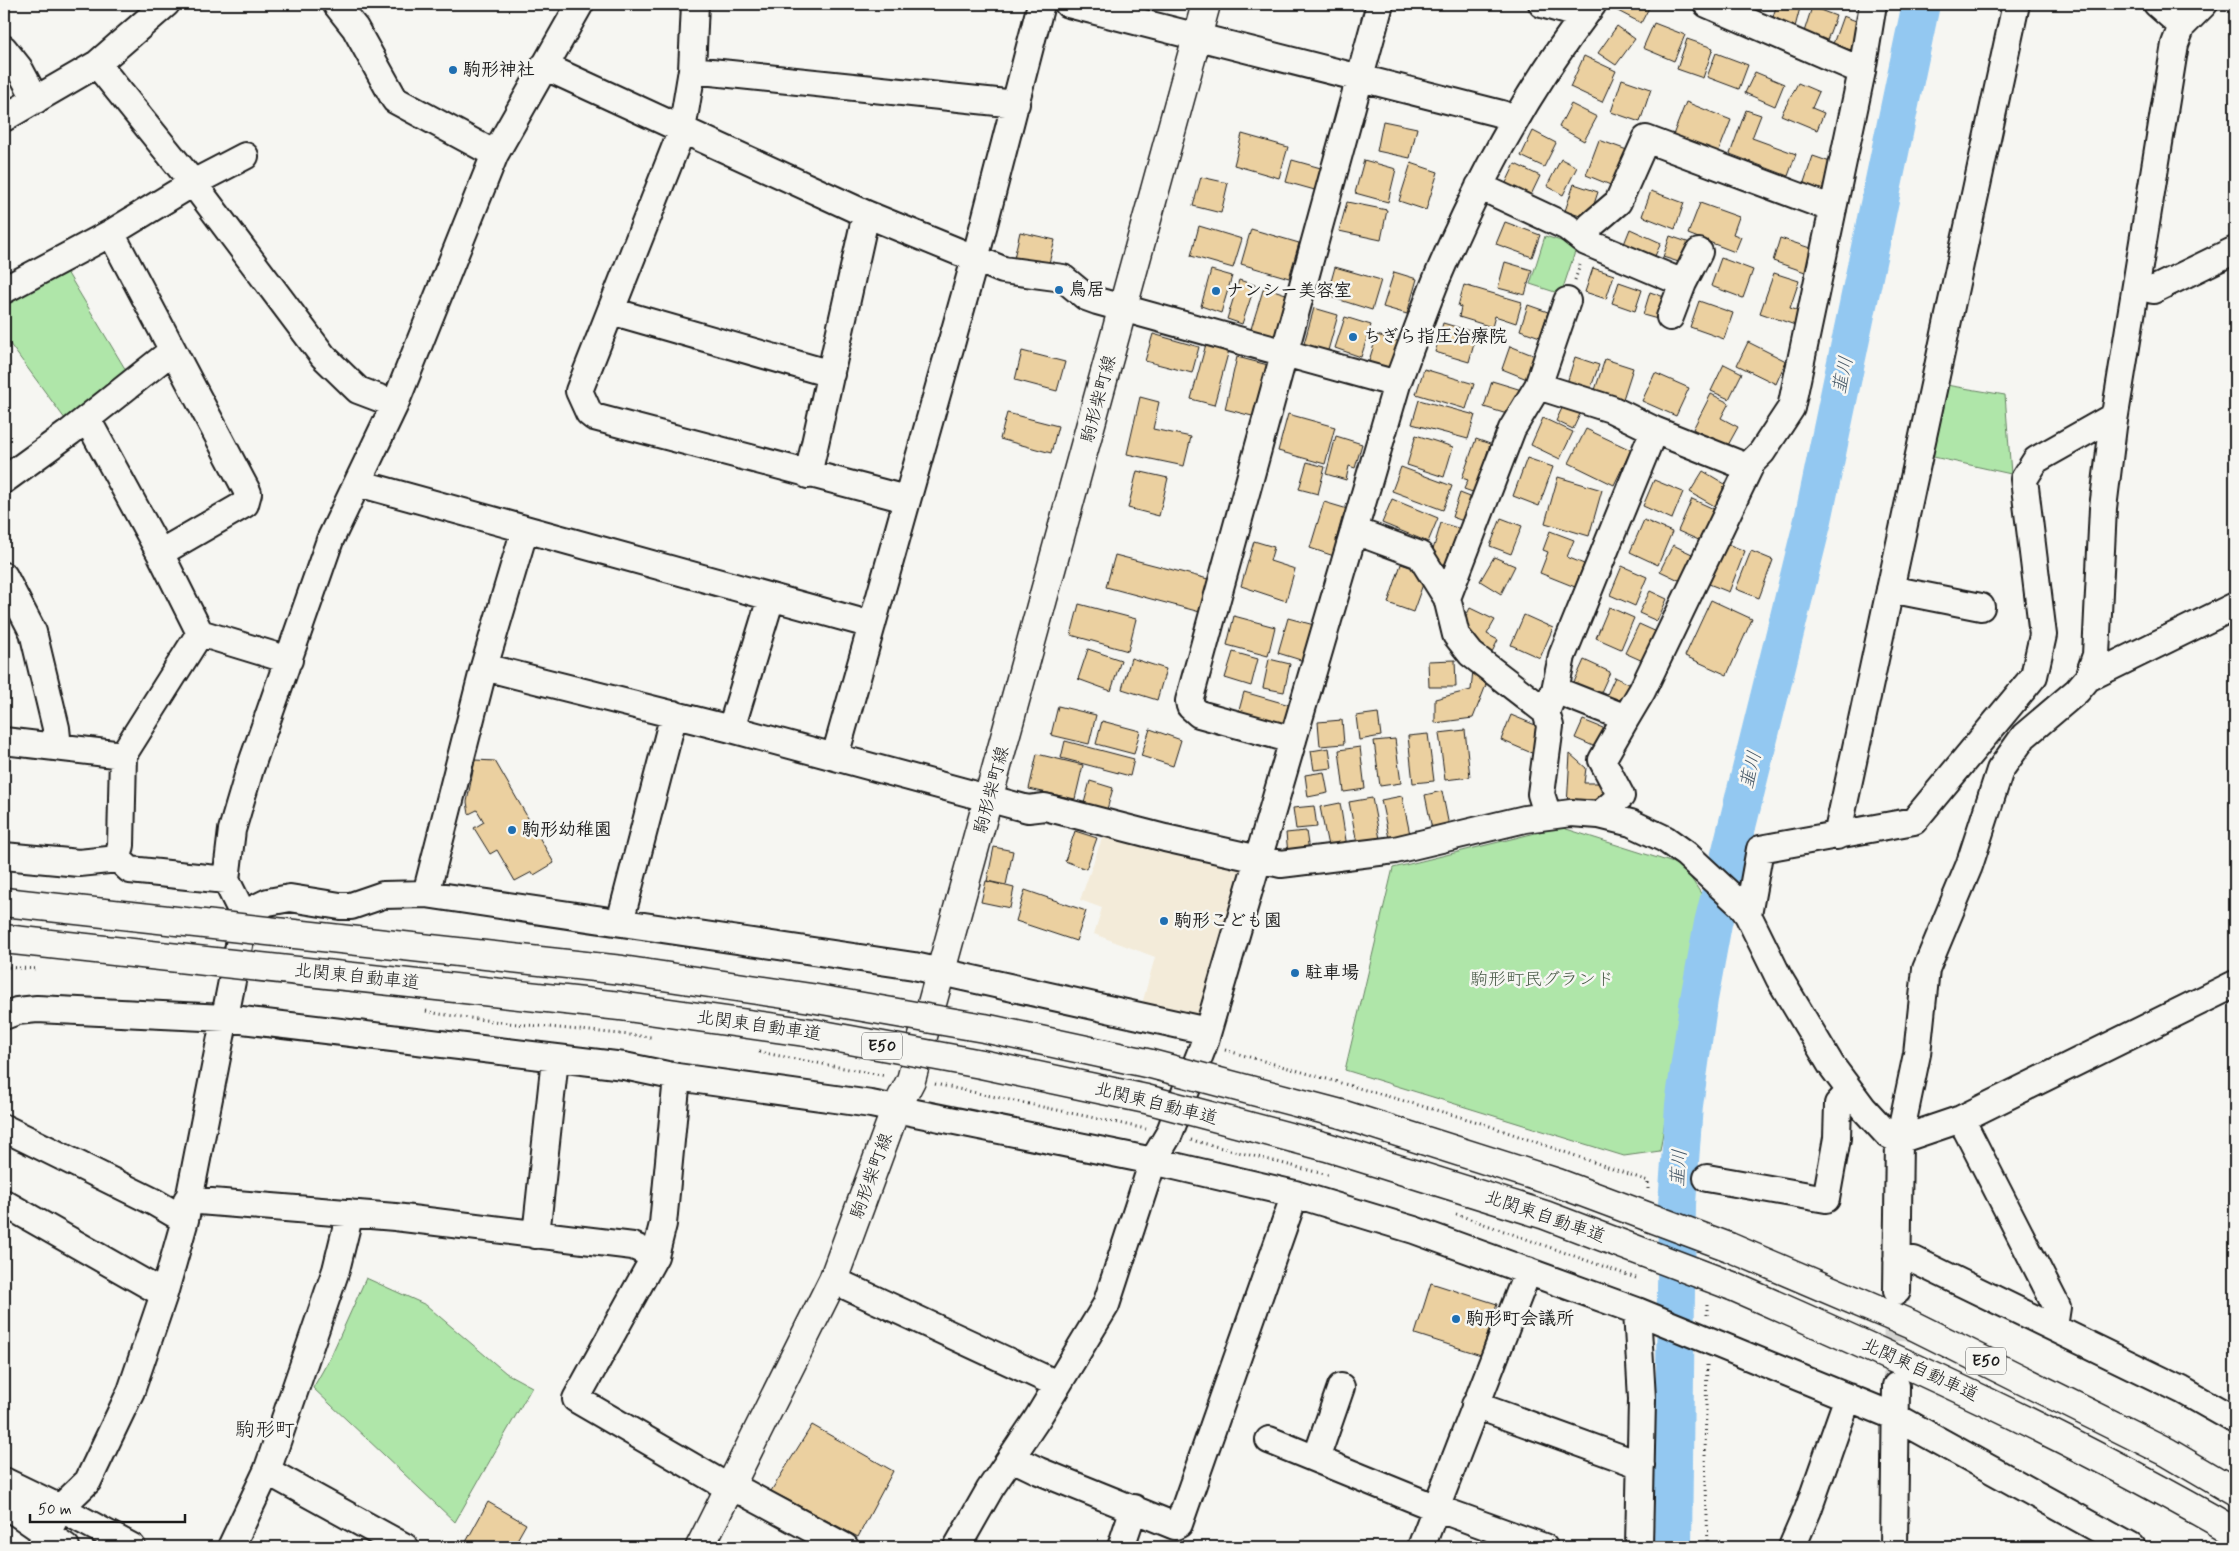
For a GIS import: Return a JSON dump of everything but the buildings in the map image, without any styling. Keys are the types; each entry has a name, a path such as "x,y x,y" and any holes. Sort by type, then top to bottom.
{"main road":[{"name":"駒形柴町線","path":"700,1547 732,1489 833,1280 895,1111 911,1080 990,798 1206,4"},
{"name":"北関東自動車道","path":"4,902 622,970 811,998 984,1028 1151,1064 1341,1114 1558,1182 1729,1248 1912,1325 2167,1452 2235,1492"},
{"name":"北関東自動車道","path":"4,939 620,1006 812,1033 981,1064 1146,1099 1327,1147 1545,1216 1732,1286 1906,1362 2032,1423 2160,1488 2235,1532"}],"street":[{"path":"4,118 97,64 166,4"},
{"path":"4,1504 51,1543 60,1508 88,1481 131,1391 164,1294 203,1135 244,914 226,880 234,822 250,769 330,540 395,404 495,154 580,4"},
{"path":"695,4 692,70 682,130 579,391 589,413 594,417 808,475 906,499"},
{"path":"835,756 975,258 1041,4"},
{"path":"1068,4 1502,114 1514,121"},
{"path":"1293,740 1199,714 1190,706 1189,701 1380,4"},
{"path":"957,1547 980,1506 1106,1306 1153,1161 1168,1134 1208,1031 1397,384 1437,278 1479,186 1514,121 1588,10 1542,4"},
{"path":"1707,4 1862,71"},
{"path":"1538,386 1611,408 1654,430 1747,468 1762,452 1790,408 1862,71 1873,4"},
{"path":"1837,836 2016,4"},
{"path":"2157,4 2182,26"},
{"path":"1897,1291 1899,1140 1917,1054 1926,969 1969,866 2000,770 2024,736 2077,691 2088,678 2096,655 2103,508 2114,416 2137,286 2175,44 2182,26 2204,4"},
{"path":"340,6 355,28 395,100 495,154"},
{"path":"4,50 23,74 36,100"},
{"path":"97,64 193,183 323,356 358,390 395,404"},
{"path":"544,66 866,214 1011,272 1063,278 1086,297 1397,384"},
{"path":"692,70 1016,104"},
{"path":"1586,242 1590,226 1618,202 1646,139 1833,209"},
{"path":"4,290 111,233 193,183 245,156"},
{"path":"1479,186 1567,227 1586,242 1683,283"},
{"path":"808,475 866,214"},
{"path":"111,233 248,494 245,504 160,553"},
{"path":"2137,286 2153,290 2235,250"},
{"path":"1670,317 1683,283 1699,252"},
{"path":"1447,598 1512,429 1538,386 1568,301"},
{"path":"611,311 831,374"},
{"path":"4,480 87,419 172,351"},
{"path":"1745,910 1760,849 1914,821 2034,676 2043,635 2024,479 2036,460 2114,416"},
{"path":"87,419 160,553 200,633 289,660"},
{"path":"1548,816 1541,794 1550,726 1551,701 1562,656 1654,430"},
{"path":"1599,815 1621,796 1602,760 1642,691 1752,462"},
{"path":"358,483 872,625"},
{"path":"426,894 484,667 525,529"},
{"path":"1355,531 1420,555 1447,598 1456,635 1471,654 1551,701 1626,718"},
{"path":"4,576 33,632 56,728 58,747"},
{"path":"1890,589 1982,607"},
{"path":"731,729 771,598"},
{"path":"2088,678 2235,606"},
{"path":"118,859 121,845 123,755 200,633"},
{"path":"484,667 835,756 1028,809 1044,807 1281,864 1395,850 1548,816 1585,812 1631,823 1665,839 1705,870 1745,910 1779,978 1831,1066 1880,1127 1899,1140"},
{"path":"620,922 674,714"},
{"path":"4,742 123,755"},
{"path":"4,856 78,862 118,859 130,870 226,880"},
{"path":"244,914 268,902 290,898 351,906 383,895 426,894 942,971 1208,1031"},
{"path":"1899,1140 1961,1119 2235,984"},
{"path":"4,1016 17,1011 37,1009 225,1018 624,1066 677,1077 871,1104 895,1111 1153,1161 1295,1194 1414,1230 1528,1271 1641,1313 1896,1417 2131,1547"},
{"path":"536,1235 555,1059"},
{"path":"677,1077 664,1224 655,1256 576,1399 732,1489 745,1493 845,1547"},
{"path":"1707,1178 1826,1199 1837,1138 1838,1104 1850,1091"},
{"path":"1961,1119 2056,1307 2054,1328"},
{"path":"4,1128 154,1202 186,1210 350,1213 633,1246 655,1256"},
{"path":"1012,1458 1039,1471 1175,1526 1179,1524 1295,1194"},
{"path":"4,1203 164,1294"},
{"path":"231,1547 267,1471 336,1270 350,1213"},
{"path":"1897,1259 1914,1260 2182,1390 2235,1420"},
{"path":"1421,1547 1528,1271"},
{"path":"833,1280 1057,1384"},
{"path":"1639,1547 1642,1399 1641,1313"},
{"path":"1894,1547 1896,1386"},
{"path":"1316,1459 1341,1387"},
{"path":"1792,1547 1808,1510 1848,1397"},
{"path":"1475,1405 1641,1465"},
{"path":"1269,1440 1436,1508 1544,1547"},
{"path":"267,1471 404,1547"},
{"path":"4,1480 132,1547"},
{"path":"1121,1547 1134,1508"}],"path":[{"path":"1568,301 1585,251 1586,242"},
{"path":"420,1009 439,1014 498,1022 658,1037"},
{"path":"751,1050 886,1076"},
{"path":"933,1084 1168,1134"},
{"path":"1704,1338 1708,1547"}],"shaded area":[{"name":"駒形こども園","path":"1104,833 1246,870 1198,1020 1142,1004 1155,957 1094,934 1102,908 1080,900"}],"green space":[{"path":"1545,236 1577,246 1561,294 1530,284"},
{"path":"64,267 130,377 68,423 4,336 4,300"},
{"path":"1946,385 2005,395 2011,474 1929,456"},
{"name":"駒形町民グランド","path":"1560,827 1683,866 1702,895 1660,1151 1624,1156 1345,1070 1393,868"},
{"path":"366,1278 426,1305 506,1373 532,1387 455,1522 313,1388 330,1358"}],"waterway":[{"name":"韮川","path":"1673,1547 1677,1204 1684,1105 1699,999 1713,923 1813,520 1921,4"}],"tunnel":[{"path":"1896,1380 1897,1297"}],"place":[{"name":"駒形神社","path":"453,70"},
{"name":"鳥居","path":"1059,290"},
{"name":"ナンシー美容室","path":"1216,291"},
{"name":"ちぎら指圧治療院","path":"1353,337"},
{"name":"駒形幼稚園","path":"512,830"},
{"name":"駒形こども園","path":"1164,921"},
{"name":"駐車場","path":"1295,973"},
{"name":"駒形町会議所","path":"1456,1319"}],"district":[{"name":"駒形町","path":"265,1430"}]}
